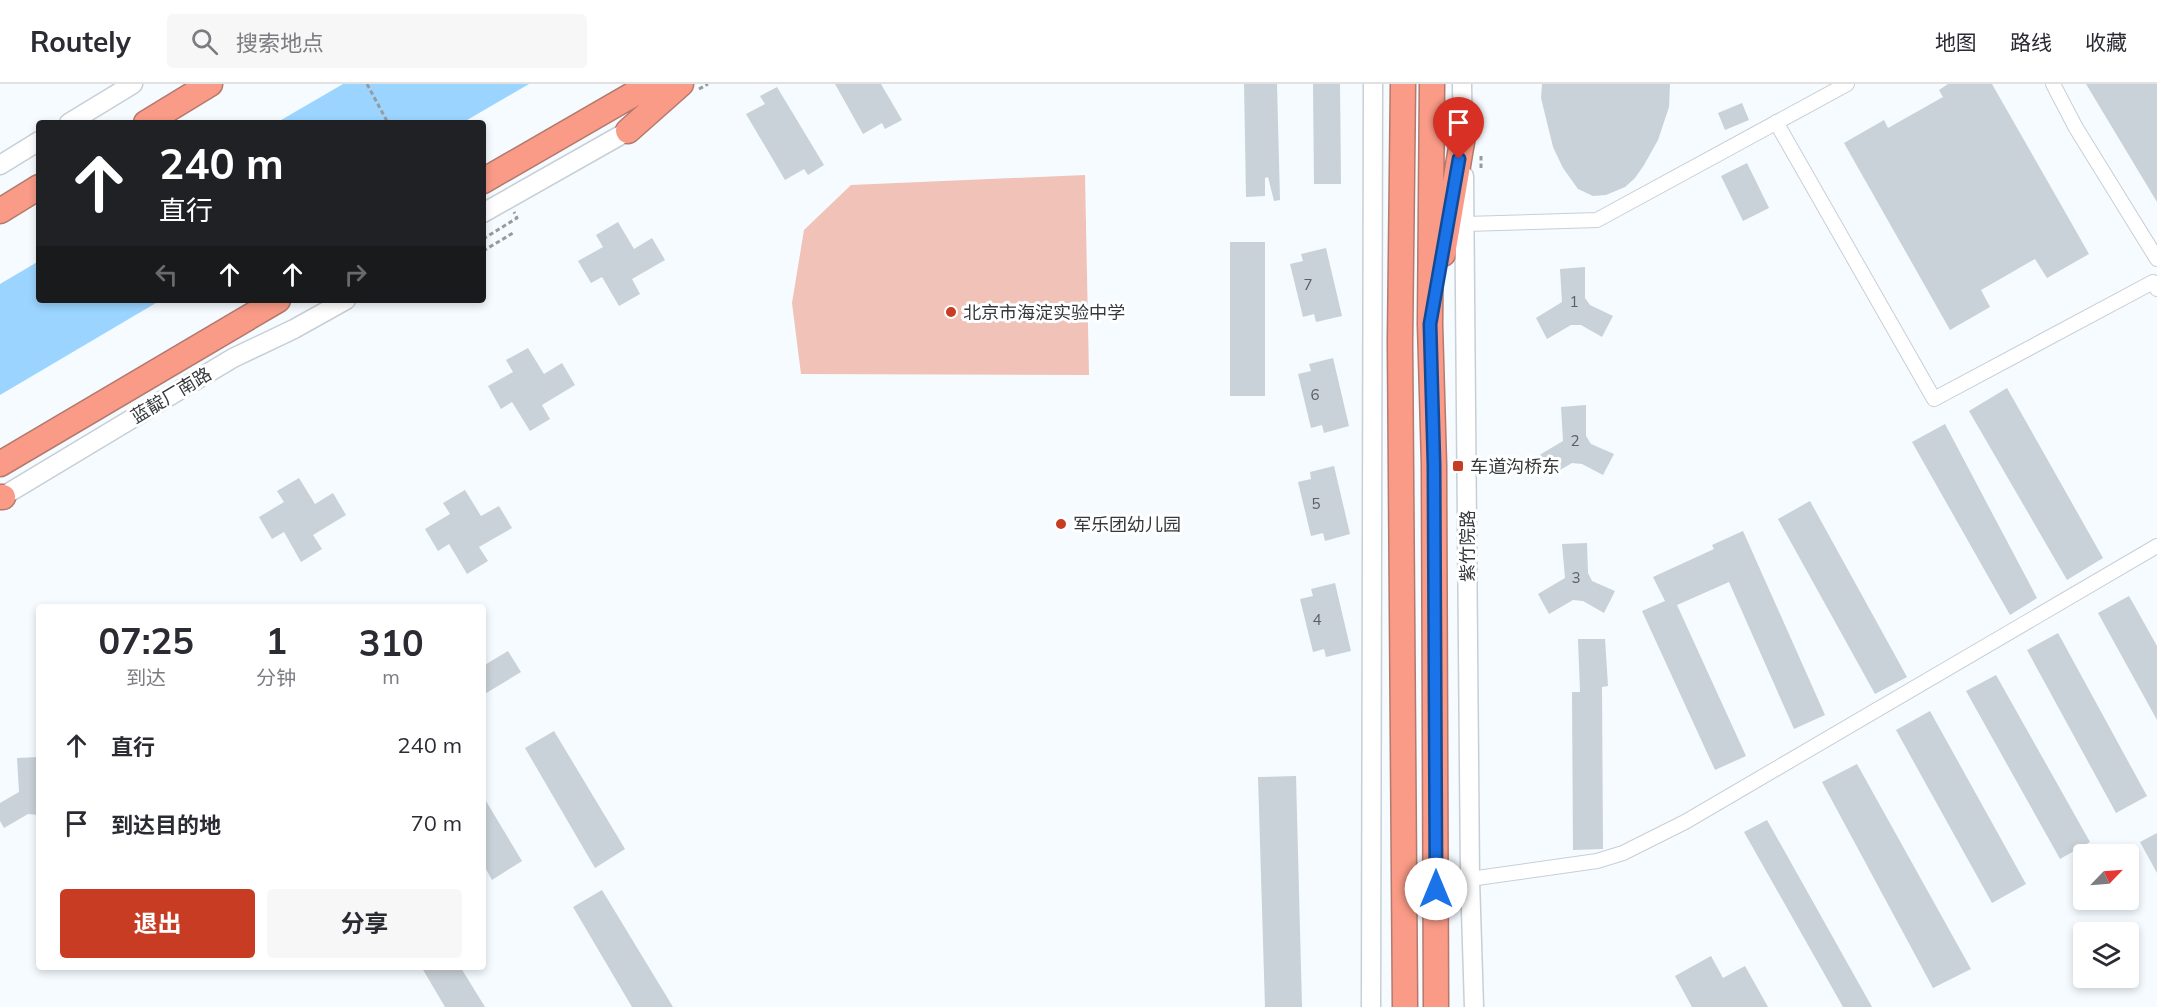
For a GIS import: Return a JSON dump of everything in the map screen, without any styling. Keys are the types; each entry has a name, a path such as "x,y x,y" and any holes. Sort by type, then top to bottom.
{"highway":[{"path":"151,120 210,84"},
{"path":"486,179 651,84"},
{"path":"628,131 681,84"},
{"path":"1403,84 1400,342 1405,1007"},
{"name":"紫竹院路","path":"1432,84 1430,324 1434,465 1436,1007"},
{"path":"1430,324 1463,136"},
{"path":"0,211 36,189"},
{"name":"蓝靛厂南路","path":"0,464 273,303"}],"street":[{"path":"74,120 133,84"},
{"path":"1371,1007 1373,84"},
{"name":"紫竹院路","path":"1462,84 1470,879 1474,1007"},
{"path":"1465,224 1597,220 1845,84"},
{"path":"2053,84 2076,128 2157,259"},
{"path":"1776,122 1934,399 2156,283"},
{"path":"486,211 628,131"},
{"path":"0,165 36,143"},
{"name":"蓝靛厂南路","path":"1,497 233,358 294,329 341,303"},
{"path":"1470,879 1597,861 1623,854 1685,822 2157,546"}],"path":[{"path":"367,84 386,120"},
{"path":"486,237 507,224"},
{"path":"486,249 513,233"}],"shaded area":[{"path":"1085,175 1089,375 801,374 792,303 804,230 851,185"}],"water":[{"path":"343,84 529,84 467,120 281,120"},
{"path":"36,263 36,303 156,303 0,395 0,284"}],"building":[{"path":"835,84 881,84 902,120 885,129 882,123 863,134"},
{"path":"1244,84 1277,84 1280,200 1274,201 1268,177 1265,178 1265,196 1246,197"},
{"path":"1313,84 1340,84 1341,184 1314,184"},
{"path":"1542,84 1670,84 1669,107 1658,140 1635,178 1625,187 1606,195 1593,196 1578,189 1563,168 1553,147 1541,98"},
{"path":"1948,84 1992,84 2089,254 2047,278 2035,259 1981,290 1990,307 1950,330 1844,143 1884,120 1888,128 1943,97 1939,90"},
{"path":"2086,84 2157,84 2157,202"},
{"path":"777,87 824,165 808,175 804,169 785,180 746,114 765,104 760,96"},
{"path":"1742,103 1749,120 1725,130 1718,113"},
{"path":"1747,163 1769,208 1743,221 1721,176"},
{"path":"618,222 634,249 652,238 665,260 632,279 640,294 619,306 602,277 591,283 578,261 603,247 596,235"},
{"path":"1230,242 1265,242 1265,396 1230,396"},
{"path":"1326,248 1342,316 1316,322 1314,314 1303,317 1290,264 1303,261 1301,254"},
{"path":"1585,267 1585,298 1590,305 1613,316 1602,337 1581,325 1571,325 1547,339 1536,318 1562,302 1560,269"},
{"path":"528,348 544,374 562,363 575,385 542,405 550,419 530,431 512,402 501,409 488,386 513,372 506,360"},
{"path":"1333,358 1349,426 1324,433 1322,425 1311,428 1298,374 1311,371 1309,364"},
{"path":"2007,388 2103,558 2067,580 1969,411"},
{"path":"1586,405 1586,436 1591,444 1614,454 1603,475 1582,464 1572,463 1548,477 1536,457 1563,441 1561,407"},
{"path":"1945,424 2037,598 2010,615 1912,442"},
{"path":"1334,466 1350,534 1325,541 1323,533 1311,536 1298,482 1311,479 1310,472"},
{"path":"299,478 315,504 333,493 346,515 313,535 322,549 301,562 284,532 272,539 259,517 284,502 277,491"},
{"path":"465,490 481,516 499,506 512,528 479,547 488,561 467,574 449,544 438,551 425,529 450,514 443,503"},
{"path":"1810,501 1907,677 1875,694 1778,519"},
{"path":"1743,531 1825,715 1794,729 1729,582 1677,605 1746,756 1715,770 1642,611 1665,601 1653,577 1714,549 1712,545"},
{"path":"1587,543 1588,573 1592,581 1615,591 1604,613 1583,601 1573,600 1549,614 1538,594 1565,578 1562,544"},
{"path":"1335,583 1351,651 1326,657 1324,649 1313,652 1300,599 1313,596 1311,589"},
{"path":"2129,596 2157,646 2157,720 2098,613"},
{"path":"2058,633 2147,796 2116,813 2027,650"},
{"path":"1578,639 1605,639 1608,686 1602,687 1603,849 1573,850 1572,692 1580,692"},
{"path":"508,651 521,672 486,693 486,664"},
{"path":"1996,675 2090,842 2073,844 2073,852 2060,859 1966,691"},
{"path":"1930,711 2026,884 1992,903 1896,730"},
{"path":"554,731 625,849 595,868 525,748"},
{"path":"36,757 36,815 28,814 4,828 0,821 0,803 19,792 17,758"},
{"path":"1857,764 1971,969 1933,988 1822,782"},
{"path":"1296,776 1302,1007 1265,1007 1258,777"},
{"path":"486,801 522,861 492,880 486,869"},
{"path":"1767,820 1872,1007 1843,1007 1744,832"},
{"path":"2157,833 2157,873 2140,842"},
{"path":"602,890 673,1007 632,1007 573,907"},
{"path":"1711,956 1723,978 1745,966 1768,1007 1692,1007 1675,976"},
{"path":"423,970 462,970 485,1007 445,1007"}],"place":[{"name":"北京市海淀实验中学","path":"951,312"},
{"name":"车道沟桥东","path":"1458,466"},
{"name":"军乐团幼儿园","path":"1061,524"}],"route":[{"path":"1436,889 1434,465 1430,324 1459,159"}]}
